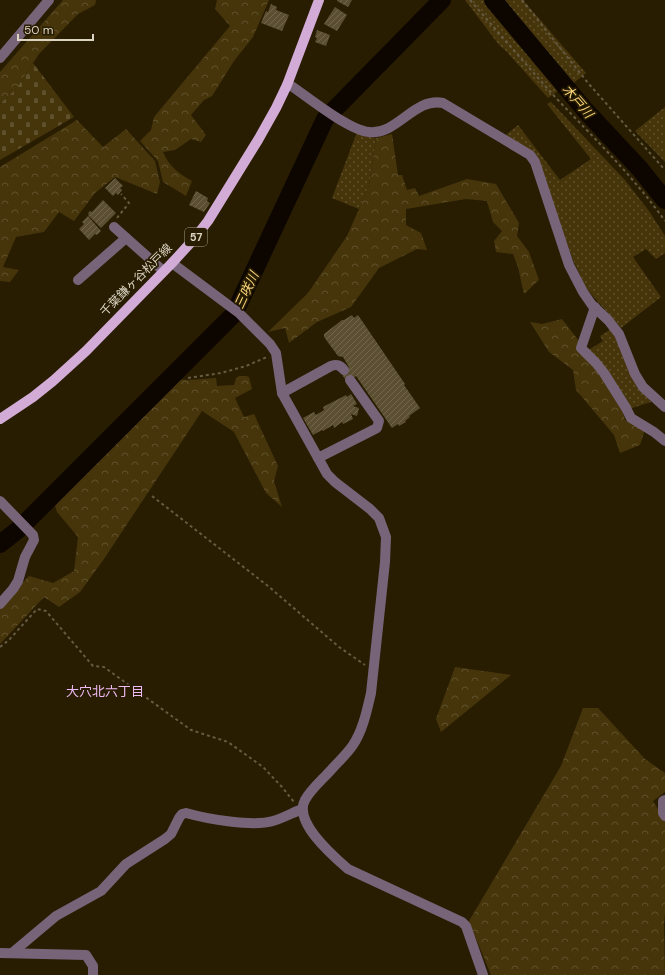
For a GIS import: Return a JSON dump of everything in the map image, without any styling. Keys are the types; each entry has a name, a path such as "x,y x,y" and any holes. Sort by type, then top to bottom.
{"main road":[{"name":"千葉鎌ヶ谷松戸線","path":"0,419 33,397 86,351 172,263 208,221 258,140 287,85 319,0"}],"street":[{"path":"0,58 49,0"},
{"path":"287,85 293,87 356,128 368,132 382,132 425,104 439,102 444,103 530,155 535,162 569,265 583,292 620,334 635,374 643,388 665,407"},
{"path":"115,224 126,238 160,268"},
{"path":"78,280 126,238"},
{"path":"172,263 239,313 270,344 276,353 282,393 327,474 379,518 386,537 385,562 371,693 368,706 353,745 304,801 302,809 304,818 314,834 348,869 462,922 466,926 484,975"},
{"path":"595,307 581,348 604,373 631,418 665,440"},
{"path":"282,393 331,366 338,365 344,370"},
{"path":"318,458 377,428 379,425 379,421 350,380"},
{"path":"0,501 33,535 34,540 25,558 18,581 0,604"},
{"path":"665,800 663,801 663,813 665,816"},
{"path":"12,953 56,916 100,891 126,864 165,839 171,834 182,814 186,812 221,821 272,822 302,809"},
{"path":"0,953 86,955 93,966 93,975"}],"path":[{"path":"470,0 650,200 665,221"},
{"path":"522,0 588,83 665,170"},
{"path":"115,224 129,203 121,194"},
{"path":"188,378 221,373 246,366 276,353"},
{"path":"152,496 268,586 339,647 373,670"},
{"path":"0,647 9,640 37,609 46,611 93,666 104,667 190,730 228,742 263,768 282,787 297,806 302,809"}],"green space":[{"path":"63,0 96,0 95,5 78,14 39,54 16,89 0,104 0,72"},
{"path":"217,0 269,0 253,37 234,61 212,96 204,100 191,115 206,135 201,142 191,139 175,150 163,152 175,169 192,181 186,196 163,182 158,161 140,141 151,130 154,117 230,26 215,9"},
{"path":"465,0 494,0 562,88 548,98 499,45"},
{"path":"505,0 523,0 586,73 570,86"},
{"path":"33,63 74,117 0,160 0,104 16,89"},
{"path":"551,102 624,179 649,211 665,236 665,253 656,259 646,249 633,257 661,297 621,328 586,288 573,260 536,155 506,135 518,125 560,180 591,159 547,104"},
{"path":"665,107 665,162 635,131"},
{"path":"77,120 103,147 126,129 155,161 160,182 157,194 115,177 95,193 74,221 59,212 44,232 16,237 3,267 19,270 10,282 0,281 0,167"},
{"path":"357,132 365,136 376,138 369,185 359,209 332,198"},
{"path":"392,134 398,175 402,175 407,190 415,188 419,196 467,179 496,184 519,223 517,236 529,252 539,280 524,294 518,267 513,254 496,252 494,241 502,231 493,222 487,201 466,199 406,209 406,225 421,233 427,250 417,249 379,268 351,307 317,322 289,343 285,328 268,332 308,293 347,236 369,185 376,138"},
{"path":"562,319 579,341 577,351 596,366 622,409 625,420 645,429 640,445 620,453 614,435 576,390 573,370 549,352 530,322 542,324"},
{"path":"611,329 640,388 651,402 629,409 587,351 603,341 600,336"},
{"path":"239,376 249,377 252,389 235,398 244,417 254,414 278,466 274,481 282,507 266,493 234,432 202,411 104,559 80,592 59,607 44,597 0,644 0,606 29,576 53,583 74,571 78,537 57,512 53,499 176,379 188,380 216,378 217,386 234,385 236,378"},
{"path":"455,667 511,675 441,732 436,719"},
{"path":"583,708 598,708 645,759 665,773 665,792 653,801 665,820 665,975 491,975 469,921 561,766"}],"building":[{"path":"337,0 352,0 348,7"},
{"path":"271,4 277,7 276,10 289,15 282,31 261,23"},
{"path":"335,7 347,15 337,31 324,24"},
{"path":"317,30 330,35 326,46 315,42 317,38 315,37"},
{"path":"115,178 123,186 120,188 122,190 118,195 116,193 113,196 105,188"},
{"path":"196,191 208,198 207,201 210,203 204,212 189,205"},
{"path":"103,200 116,213 101,228 88,215 88,213 90,211 92,212"},
{"path":"88,216 101,231 89,240 79,229 84,224 82,222"},
{"path":"352,315 354,318 358,315 420,408 409,416 410,417 405,421 406,422 399,426 398,424 392,428 356,376 347,382 341,373 349,367 343,357 338,356 324,337 324,334 342,320"},
{"path":"351,394 357,404 353,406 359,408 357,416 351,414 353,419 343,424 342,422 334,428 333,425 313,435 303,418 314,412 316,415 324,410 323,407"}],"waterway":[{"name":"三咲川","path":"0,544 19,529 234,314 325,119 442,0"},
{"name":"木戸川","path":"493,0 585,110 640,169 665,200"}],"district":[{"name":"大穴北六丁目","path":"105,691"}]}
